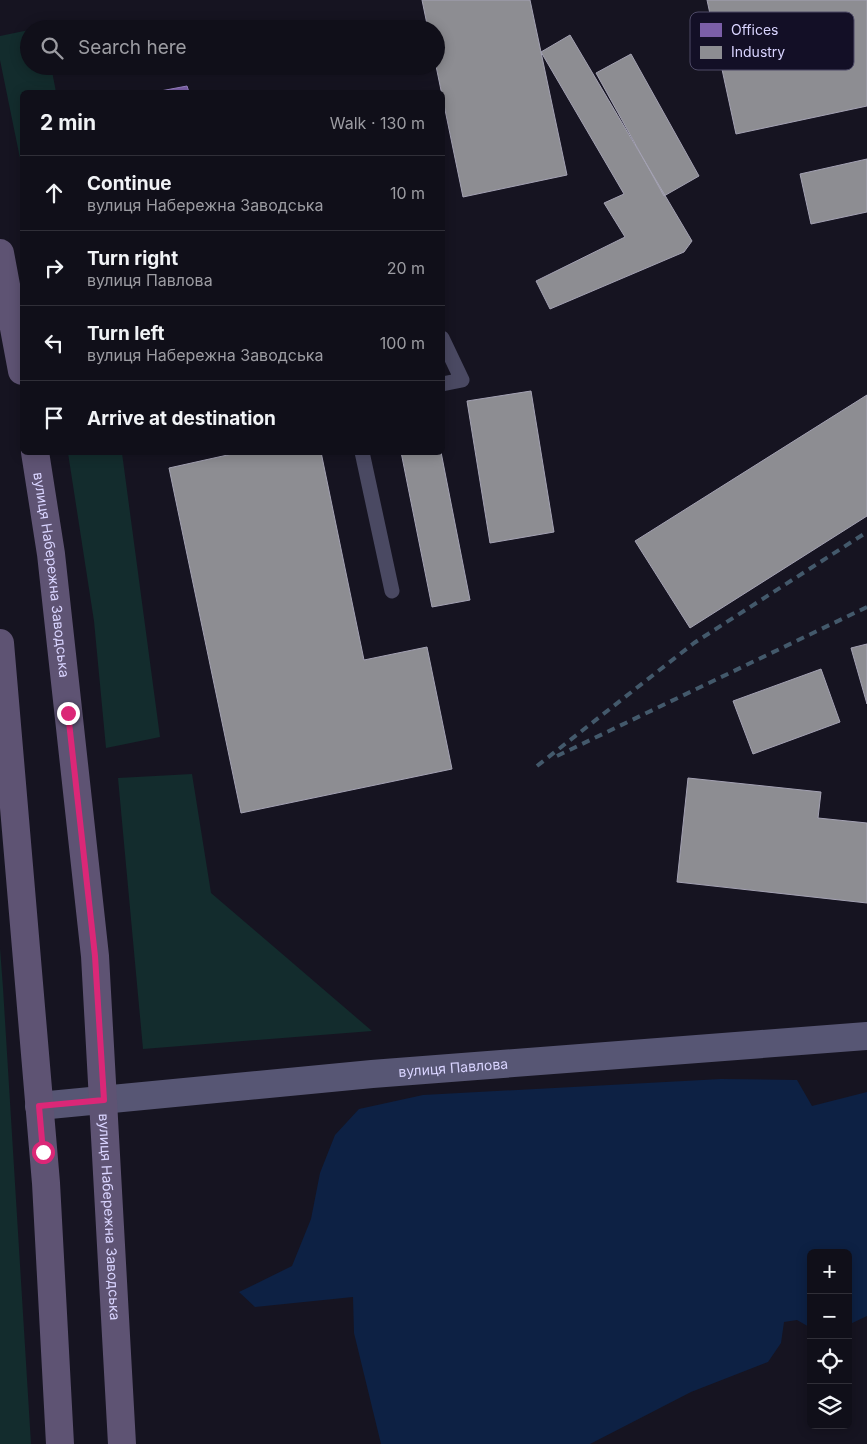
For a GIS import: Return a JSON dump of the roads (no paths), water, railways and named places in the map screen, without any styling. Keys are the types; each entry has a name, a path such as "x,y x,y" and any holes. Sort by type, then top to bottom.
{"main road":[{"path":"0,253 20,360"},
{"name":"вулиця Набережна Заводська","path":"35,455 52,563 95,956 122,1444"},
{"path":"0,643 39,1106 60,1444"},
{"name":"вулиця Павлова","path":"39,1106 372,1074 867,1036"}],"lane":[{"path":"445,344 462,380 445,383"},
{"path":"363,455 392,591"}],"water":[{"path":"721,1079 797,1080 812,1106 867,1092 867,1316 852,1323 852,1249 807,1249 807,1326 797,1320 784,1322 781,1343 768,1362 691,1392 590,1444 381,1444 354,1333 353,1297 255,1307 239,1292 292,1266 311,1219 320,1173 335,1135 359,1109 423,1095"}],"railway":[{"path":"537,766 694,643 867,532"},
{"path":"557,756 867,607"}]}
